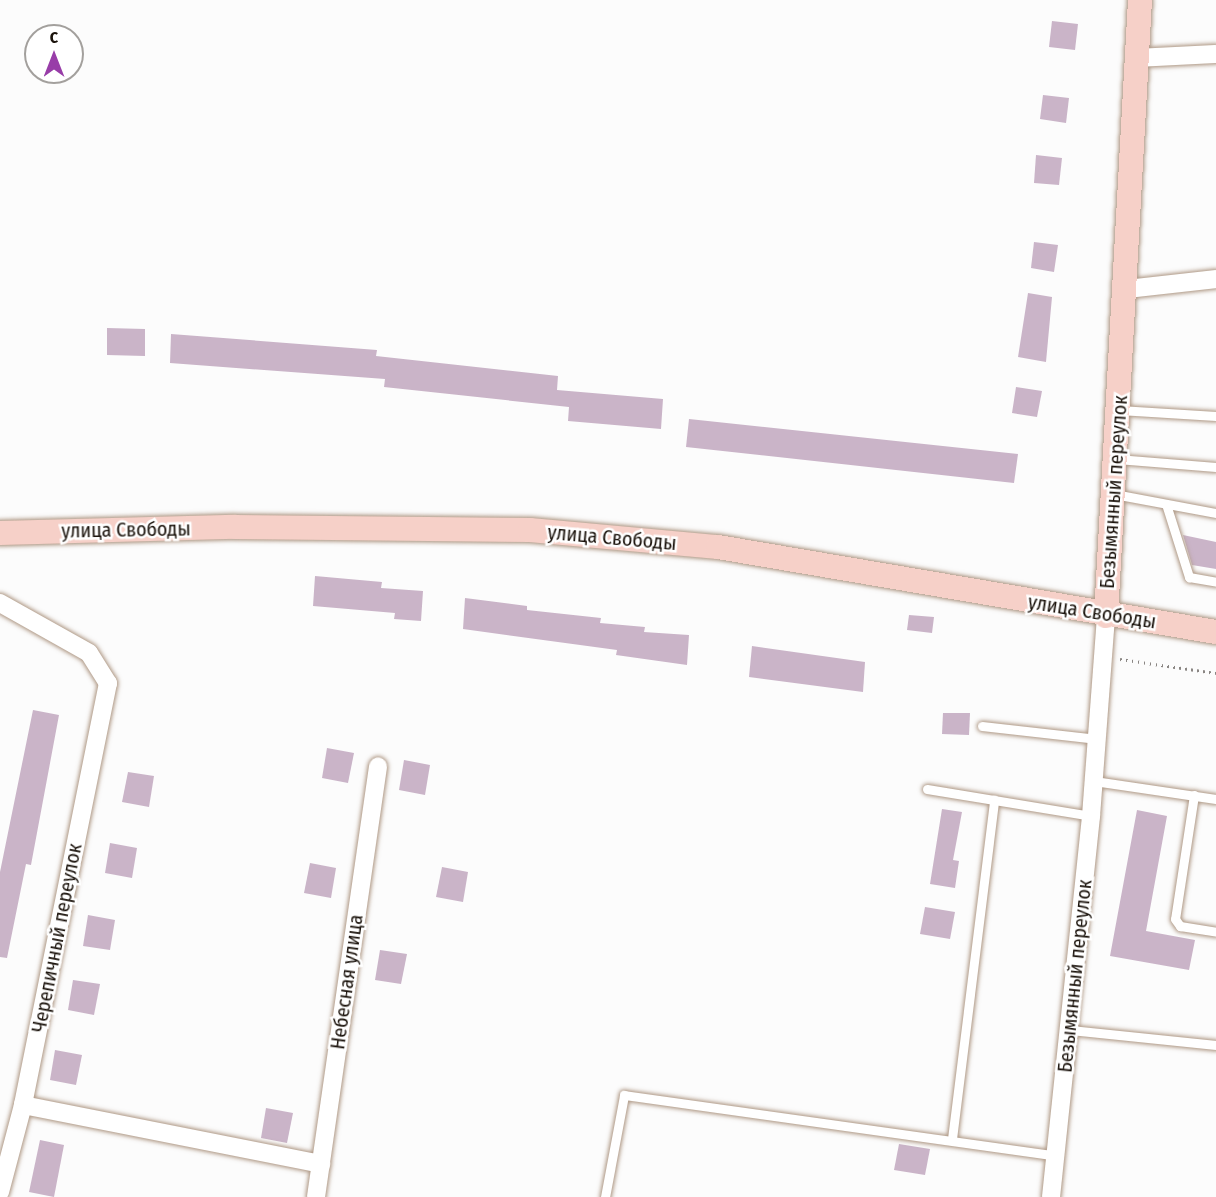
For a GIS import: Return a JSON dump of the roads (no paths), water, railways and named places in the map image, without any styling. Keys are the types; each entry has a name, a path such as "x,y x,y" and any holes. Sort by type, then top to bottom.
{"main road":[{"name":"Безымянный переулок","path":"1106,616 1127,289 1135,58 1140,0"},
{"name":"улица Свободы","path":"0,533 235,527 530,530 718,547 1106,616 1216,632"}],"street":[{"path":"1135,58 1216,54"},
{"path":"1127,289 1216,279"},
{"name":"Черепичный переулок","path":"0,603 89,653 108,683 23,1105 0,1192"},
{"name":"Безымянный переулок","path":"1052,1197 1091,816 1106,616"},
{"name":"Небесная улица","path":"316,1197 378,766"},
{"path":"23,1105 321,1164"}],"lane":[{"path":"1119,410 1216,416"},
{"path":"1116,459 1216,467"},
{"path":"1114,494 1216,513"},
{"path":"1167,504 1189,577 1216,582"},
{"path":"982,726 1097,739"},
{"path":"1094,781 1216,799"},
{"path":"927,789 1091,816"},
{"path":"1194,795 1176,920 1180,926 1216,932"},
{"path":"952,1139 994,800"},
{"path":"1070,1030 1216,1045"},
{"path":"605,1197 624,1095 952,1139 1056,1156"}]}
